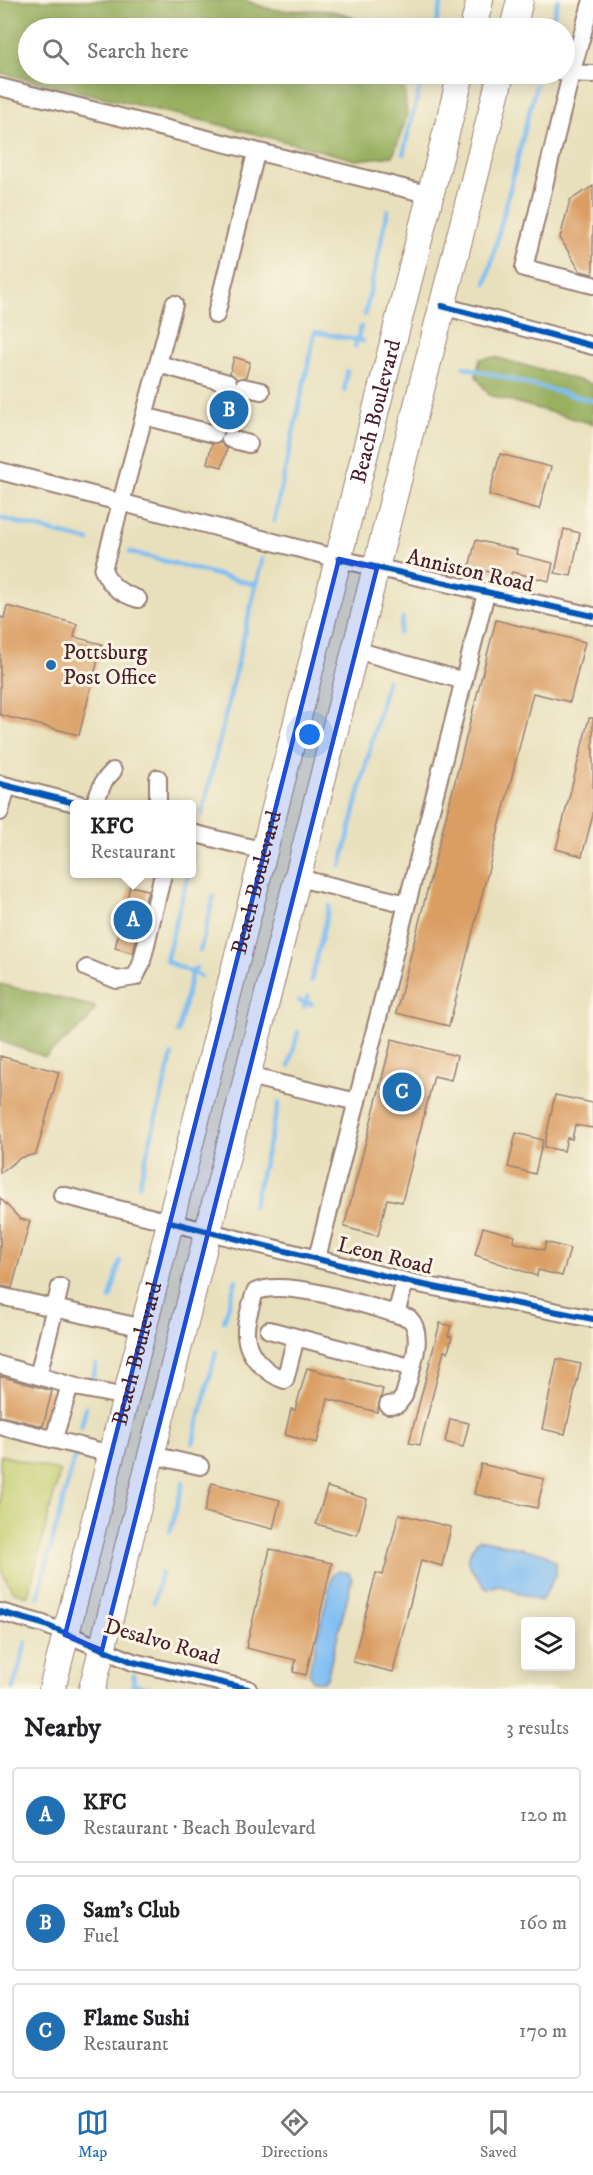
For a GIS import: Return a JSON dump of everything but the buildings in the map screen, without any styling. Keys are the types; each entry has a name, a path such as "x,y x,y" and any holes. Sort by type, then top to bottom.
{"highway":[{"path":"476,18 480,0"},
{"path":"516,18 520,0"},
{"name":"Beach Boulevard","path":"52,1689 459,84"},
{"path":"92,1689 498,84"}],"street":[{"path":"575,52 592,0"},
{"path":"575,73 593,74"},
{"path":"566,84 524,268 593,285"},
{"path":"0,87 431,195"},
{"path":"216,315 256,153"},
{"path":"138,599 124,595 110,585 103,570 174,304"},
{"path":"442,306 593,346"},
{"path":"158,364 261,391"},
{"path":"144,416 249,444"},
{"name":"Anniston Road","path":"0,471 339,559 593,616"},
{"path":"317,1258 486,593"},
{"path":"356,650 464,681"},
{"path":"96,800 104,781 113,771"},
{"path":"158,778 158,800"},
{"path":"0,812 3,785 70,802"},
{"path":"196,834 264,851"},
{"path":"87,968 117,980 135,977 141,964 162,878"},
{"path":"298,878 407,904"},
{"path":"248,1076 357,1102"},
{"name":"Leon Road","path":"62,1195 405,1281 593,1319"},
{"path":"396,1314 405,1281"},
{"path":"38,1376 60,1287"},
{"path":"296,1337 285,1380 277,1378 249,1352 244,1337 255,1292 266,1287 299,1289 409,1318 416,1324 418,1335 404,1396 398,1404 388,1405"},
{"path":"0,1296 54,1310 96,1316 144,1328"},
{"path":"269,1330 410,1367"},
{"path":"0,1365 70,1385 126,1397"},
{"path":"54,1438 70,1385"},
{"path":"0,1426 111,1454"},
{"path":"152,1455 200,1466"},
{"name":"Desalvo Road","path":"0,1612 43,1624 133,1662 248,1689"}],"highlighted area":[{"path":"339,559 377,568 102,1650 65,1635"}],"green space":[{"path":"0,0 245,0 271,9 333,11 354,18 18,18 18,77 0,73"},
{"path":"47,84 404,84 407,116 393,156 356,160"},
{"path":"494,357 593,384 593,424 489,395 476,376 480,359"},
{"path":"0,984 96,1007 87,1022 45,1057 0,1041"},
{"path":"0,1455 60,1471 28,1596 13,1591 0,1568"}],"water":[{"path":"479,1539 543,1553 555,1562 556,1575 541,1601 498,1585 487,1589 473,1571 469,1559"},
{"path":"337,1571 349,1573 352,1579 327,1678 324,1682 313,1681 309,1673 332,1576"}],"waterway":[{"path":"438,18 442,0"},
{"path":"553,18 558,0"},
{"path":"403,154 420,84"},
{"path":"486,284 536,85"},
{"path":"365,315 388,210"},
{"path":"355,346 361,327"},
{"path":"274,521 315,332 363,341"},
{"path":"464,367 593,401"},
{"path":"344,391 347,371"},
{"path":"0,518 89,541"},
{"path":"130,552 256,585"},
{"path":"202,814 262,559"},
{"path":"399,633 403,618"},
{"path":"341,866 387,680"},
{"path":"187,878 166,961 200,976"},
{"path":"200,951 214,896"},
{"path":"311,981 329,906"},
{"path":"178,1032 192,972 196,968"},
{"path":"304,1007 308,996"},
{"path":"299,1001 312,1004"},
{"path":"289,1066 298,1032"},
{"path":"139,1185 172,1055"},
{"path":"253,1206 279,1103"},
{"path":"110,1299 120,1261"},
{"path":"224,1321 236,1280"},
{"path":"193,1443 216,1352"},
{"path":"93,1376 96,1365"},
{"path":"81,1428 86,1407"},
{"path":"38,1597 74,1458"},
{"path":"170,1532 183,1483"},
{"path":"154,1602 161,1573"},
{"path":"13,1689 26,1642"},
{"path":"132,1689 134,1675"},
{"path":"133,1684 154,1689"}],"cycle path":[{"path":"442,306 593,346"},
{"path":"339,559 593,616"},
{"path":"0,784 70,802"},
{"path":"170,1222 409,1282 593,1319"},
{"path":"0,1612 43,1624 133,1662 248,1689"}],"place":[{"name":"Sam's Club","path":"229,410"},
{"name":"Pottsburg Post Office","path":"51,665"},
{"name":"KFC","path":"133,920"},
{"name":"Flame Sushi","path":"402,1092"}]}
